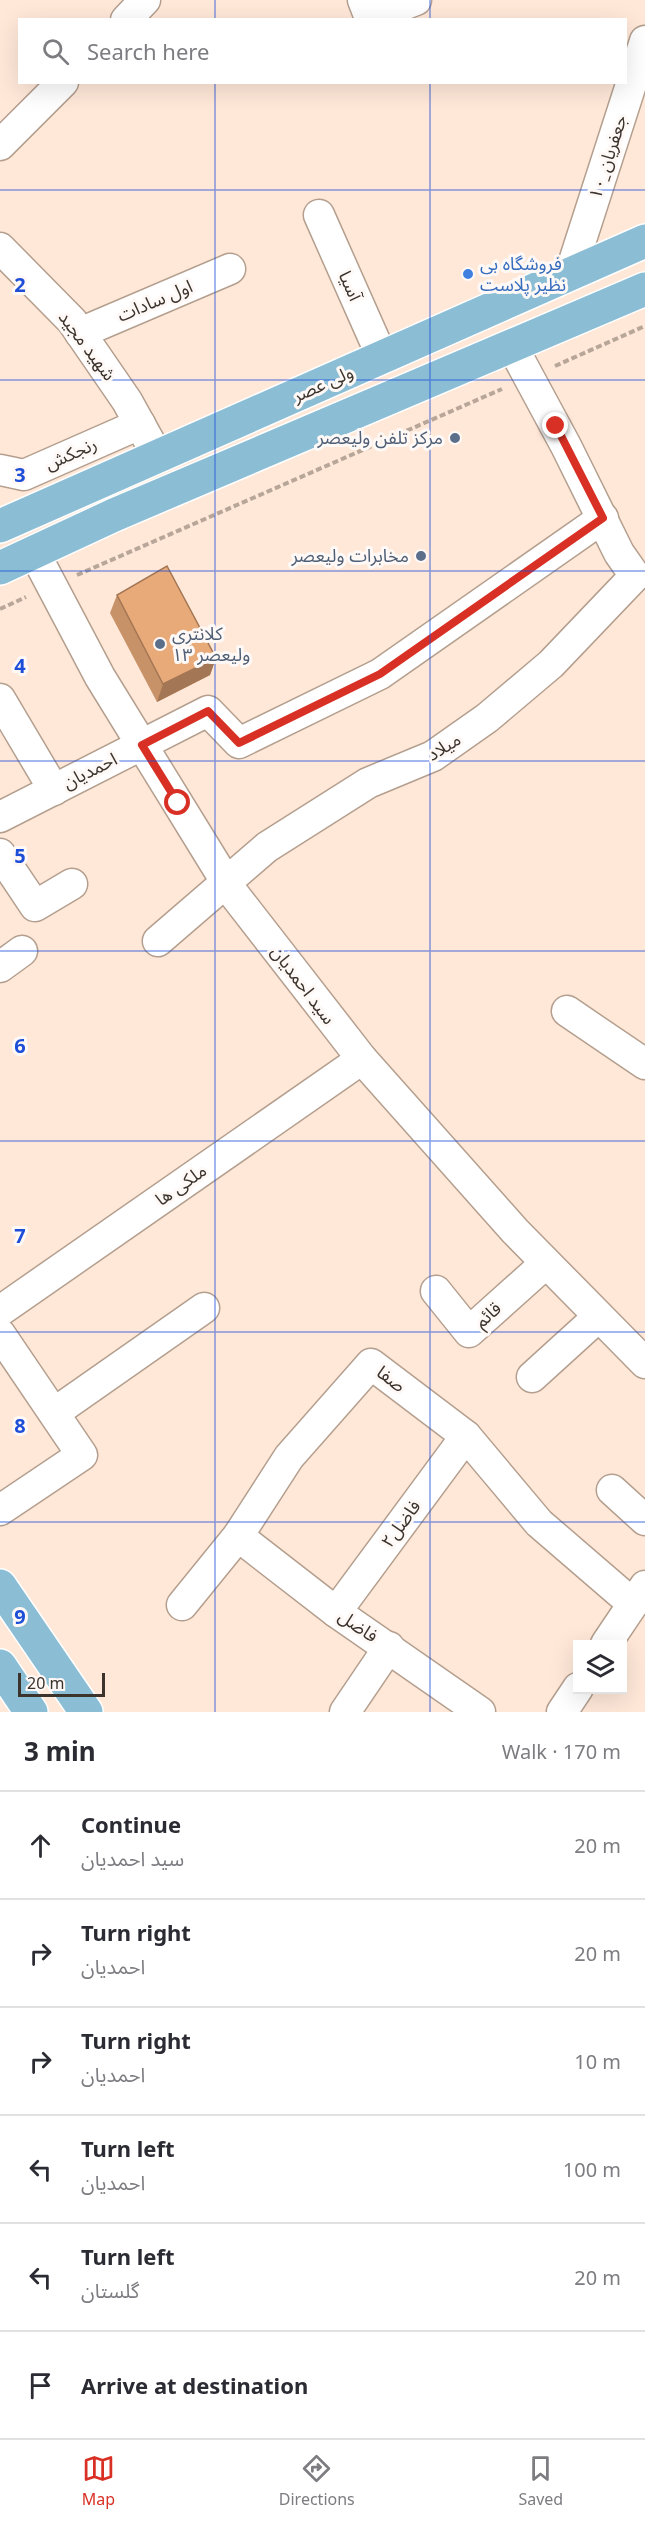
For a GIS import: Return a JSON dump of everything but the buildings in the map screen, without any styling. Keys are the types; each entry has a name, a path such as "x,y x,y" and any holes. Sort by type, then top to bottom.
{"main road":[{"name":"ولی عصر","path":"0,526 645,241"},
{"path":"0,568 114,515 645,289"},
{"path":"0,1586 86,1712"},
{"path":"0,1666 31,1712"}],"street":[{"path":"128,18 145,0"},
{"path":"363,0 370,18 416,0"},
{"name":"۱۰_جعفریان","path":"570,274 645,41"},
{"path":"0,145 61,84"},
{"name":"آسیا","path":"319,215 382,357"},
{"name":"شهید مجید","path":"0,248 72,321 127,401 158,457"},
{"name":"اول سادات","path":"80,333 230,269"},
{"path":"512,346 603,518 619,553 640,577"},
{"name":"رنجکش","path":"0,470 24,475 140,424"},
{"name":"احمدیان","path":"0,817 208,711 239,743 380,674 603,518"},
{"name":"سید احمدیان","path":"34,552 100,676 226,880 324,1012 362,1059 546,1263 645,1363"},
{"name":"میلاد","path":"158,940 267,847 368,783 433,756 487,718 551,664 640,577"},
{"path":"0,699 54,790"},
{"path":"0,854 35,906 72,884"},
{"path":"567,1011 645,1064"},
{"name":"ملکی ها","path":"0,1311 362,1059"},
{"name":"قائم","path":"436,1291 469,1332 546,1263"},
{"path":"54,1413 204,1308"},
{"path":"532,1377 598,1317"},
{"path":"0,1334 82,1455 0,1510"},
{"name":"صفا","path":"182,1605 238,1536 289,1457 371,1364 466,1436 539,1523 639,1595"},
{"name":"فاضل۲","path":"336,1612 466,1436"},
{"path":"612,1490 645,1520"},
{"name":"فاضل","path":"238,1536 336,1612 480,1712"},
{"path":"609,1640 639,1595"},
{"path":"345,1712 388,1647"},
{"path":"562,1712 574,1694"}],"path":[{"path":"0,609 645,326"}],"place":[{"name":"فروشگاه بی نظیر پلاست","path":"468,274"},
{"name":"مرکز تلفن ولیعصر","path":"455,438"},
{"name":"مخابرات ولیعصر","path":"421,556"},
{"name":"کلانتری ۱۳ ولیعصر","path":"160,644"}],"route":[{"path":"178,803 142,745 208,711 239,743 380,674 603,518 556,426"}]}
